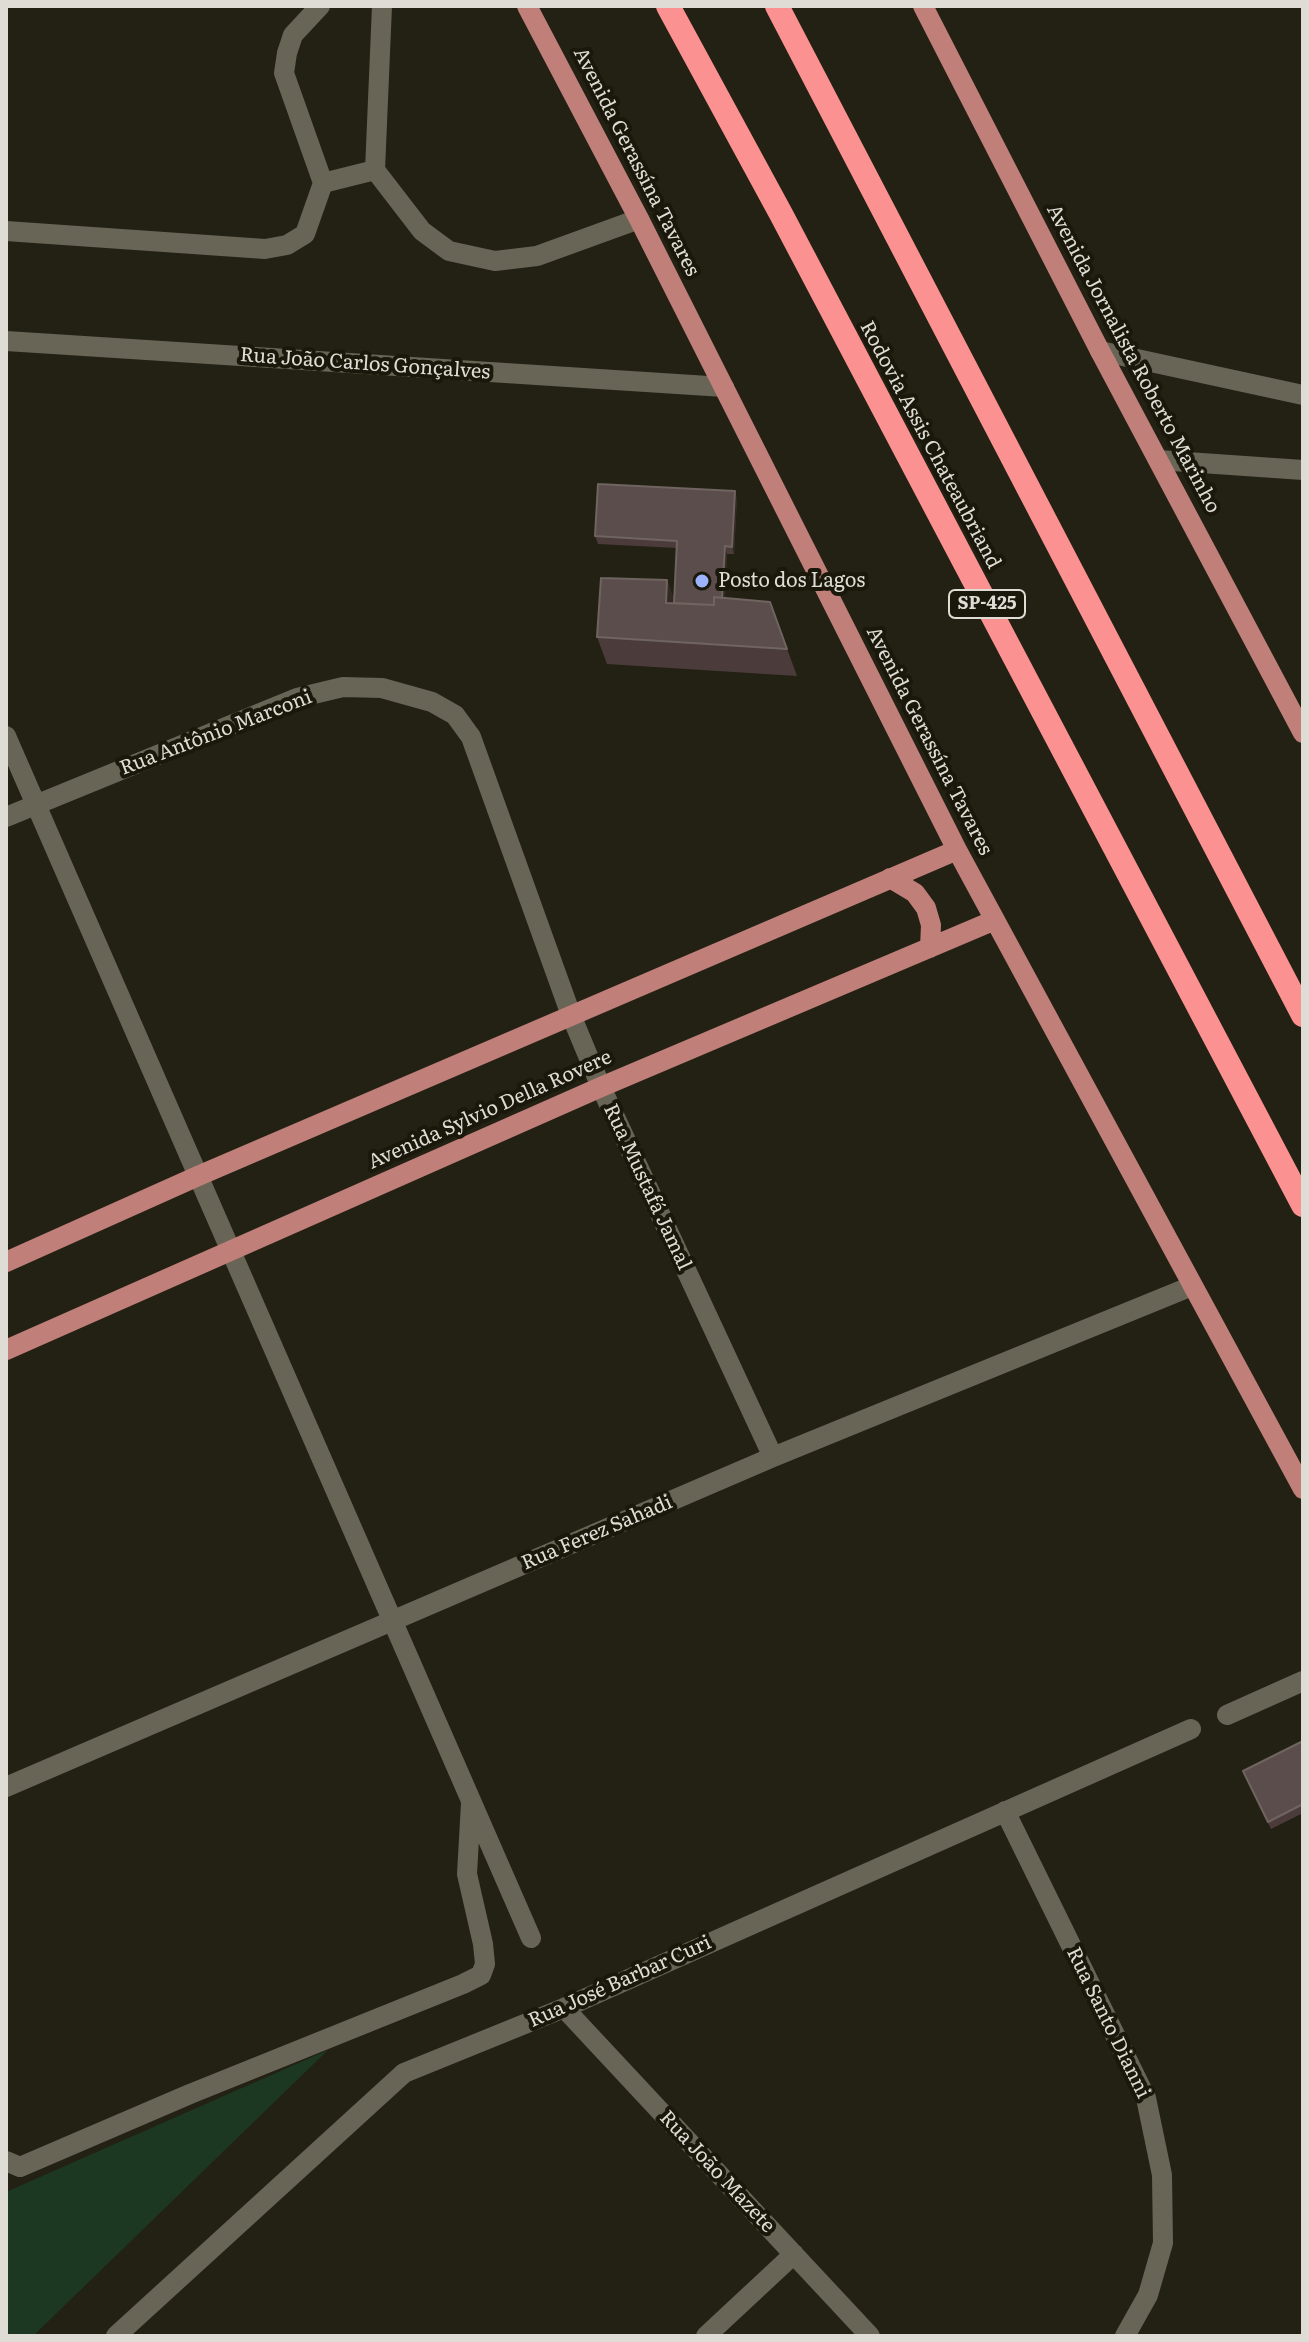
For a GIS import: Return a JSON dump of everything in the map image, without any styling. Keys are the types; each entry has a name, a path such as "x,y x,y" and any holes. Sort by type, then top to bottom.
{"highway":[{"name":"Rodovia Assis Chateaubriand","path":"668,6 781,214 1303,1205"},
{"path":"777,6 1303,1015"}],"main road":[{"name":"Avenida Gerassína Tavares","path":"527,6 639,219 957,850 1303,1489"},
{"name":"Avenida Jornalista Roberto Marinho","path":"923,6 1100,351 1303,733"},
{"path":"6,1262 198,1176 957,850"},
{"path":"890,878 915,893 926,908 931,925 930,948"},
{"name":"Avenida Sylvio Della Rovere","path":"6,1350 601,1087 995,920"}],"street":[{"path":"6,231 265,249 287,245 305,234 323,183 284,73 293,35 320,6"},
{"path":"382,6 375,170 422,231 449,251 495,261 537,256 639,219"},
{"path":"323,183 375,170"},
{"name":"Rua João Carlos Gonçalves","path":"6,341 724,387"},
{"path":"1100,351 1303,395"},
{"path":"1158,460 1303,470"},
{"name":"Rua Antônio Marconi","path":"6,817 297,698 343,687 382,688 432,702"},
{"name":"Rua Mustafá Jamal","path":"432,702 455,715 471,737 571,1015 601,1087 773,1457"},
{"path":"6,736 531,1938"},
{"name":"Rua Ferez Sahadi","path":"6,1787 773,1457 1192,1286"},
{"path":"1227,1715 1303,1681"},
{"name":"Rua José Barbar Curi","path":"116,2336 404,2073 564,2008 1191,1729"},
{"path":"6,2161 20,2167 481,1975 485,1964 483,1944 467,1874 471,1799"},
{"name":"Rua Santo Dianni","path":"1005,1811 1146,2098 1162,2175 1163,2243 1148,2295 1125,2336"},
{"name":"Rua João Mazete","path":"564,2008 870,2336"},
{"path":"706,2336 794,2254"}],"green space":[{"path":"328,2050 33,2336 6,2336 6,2192"}],"building":[{"name":"Posto dos Lagos","path":"598,484 735,491 732,547 725,546 722,598 714,597 714,605 674,603 677,541 595,536"},
{"path":"601,578 667,580 666,603 714,605 714,597 770,602 787,649 597,637"},
{"path":"1303,1741 1303,1804 1268,1822 1243,1771"}],"place":[{"name":"Posto dos Lagos","path":"702,581"}]}
